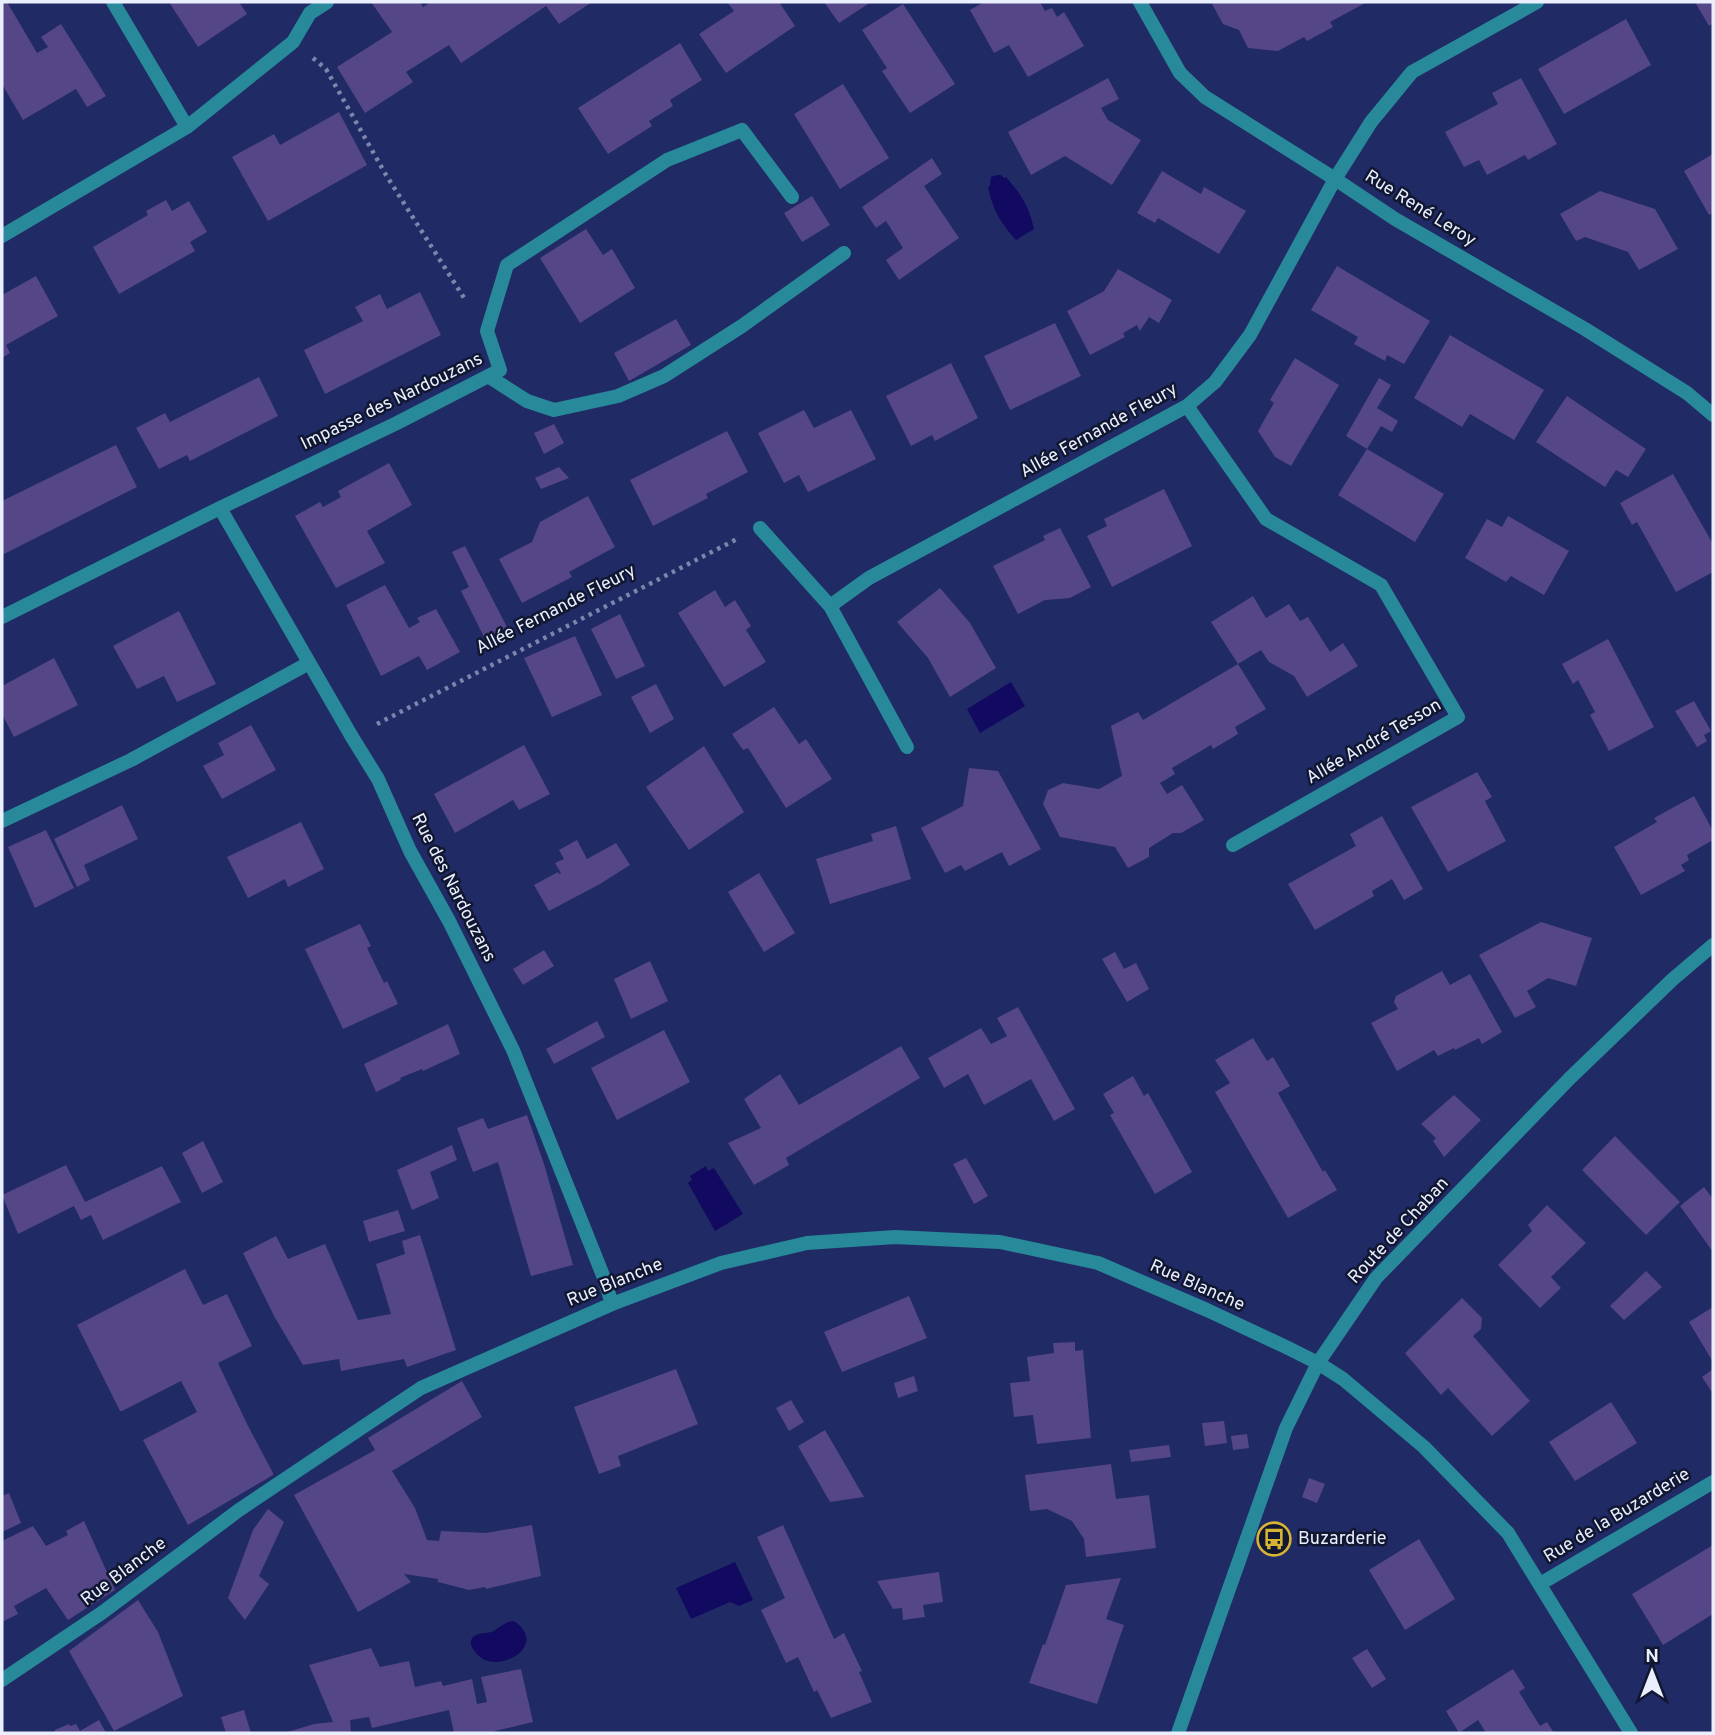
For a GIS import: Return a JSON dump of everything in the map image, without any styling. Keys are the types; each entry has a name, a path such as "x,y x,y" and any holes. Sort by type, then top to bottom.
{"street":[{"path":"113,2 187,127"},
{"path":"2,236 187,127 293,42 310,13 327,2"},
{"name":"Rue René Leroy","path":"1140,2 1180,73 1205,97 1395,219 1585,329 1688,393 1713,415"},
{"name":"Allée Fernande Fleury","path":"830,606 869,578 1187,406 1215,382 1250,335 1335,178 1371,122 1412,72 1538,2"},
{"name":"Impasse des Nardouzans","path":"220,508 500,370 487,331 507,265 667,160 742,130 792,197"},
{"path":"488,376 527,401 554,410 618,396 664,376 742,326 844,253"},
{"name":"Allée André Tesson","path":"1187,406 1266,519 1381,585 1458,717 1233,845"},
{"path":"2,617 220,508"},
{"name":"Rue des Nardouzans","path":"220,508 377,779 410,851 449,921 513,1050 612,1304"},
{"path":"760,528 830,606 907,747"},
{"path":"2,821 131,760 309,663"},
{"name":"Route de Chaban","path":"1178,1733 1286,1427 1318,1363 1376,1278 1570,1079 1673,979 1713,945"},
{"name":"Rue Blanche","path":"2,1680 103,1612 239,1510 421,1388 612,1304 720,1263 807,1243 895,1237 1000,1242 1098,1263 1207,1310 1318,1363"},
{"name":"Rue de la Buzarderie","path":"1318,1363 1343,1379 1424,1447 1508,1533 1630,1733"},
{"name":"Rue de la Buzarderie","path":"1540,1584 1713,1482"}],"path":[{"path":"293,42 326,69 386,175 472,310"},
{"name":"Allée Fernande Fleury","path":"352,737 760,528"}],"shaded area":[{"path":"991,177 1006,177 1016,190 1032,221 1034,229 1016,240 998,215 990,195 988,187"},
{"path":"1011,682 1025,706 980,733 967,709"},
{"path":"706,1166 708,1171 714,1168 743,1214 715,1231 688,1183 692,1180 690,1176"},
{"path":"735,1562 753,1600 739,1606 730,1602 691,1619 676,1588"},
{"path":"514,1621 523,1630 526,1638 525,1646 519,1653 511,1658 492,1662 476,1653 471,1643 474,1636 491,1632"}],"building":[{"path":"2,2 7,2 37,53 48,47 41,37 61,24 106,96 87,107 76,89 23,120 2,84"},
{"path":"169,2 239,2 247,14 198,47"},
{"path":"371,2 420,2 423,7 431,2 592,2 559,24 546,6 461,63 449,45 406,72 413,82 365,113 337,67 392,32"},
{"path":"727,2 779,2 795,26 726,73 699,34 734,11"},
{"path":"824,2 871,2 839,23"},
{"path":"984,2 1040,2 1045,11 1052,8 1057,17 1064,12 1084,46 1028,77 1009,45 994,53 970,10"},
{"path":"1367,2 1330,22 1333,27 1307,41 1304,37 1278,51 1248,48 1239,30 1223,24 1212,4"},
{"path":"1695,2 1713,2 1713,23 1709,26"},
{"path":"903,4 955,84 910,113 882,71 887,68 862,30"},
{"path":"1626,19 1651,65 1564,114 1538,69"},
{"path":"680,43 702,80 670,100 673,106 649,121 652,126 608,154 578,108"},
{"path":"1108,78 1119,99 1101,108 1108,120 1141,140 1112,185 1065,156 1031,175 1008,132"},
{"path":"1521,78 1557,144 1528,160 1525,155 1487,175 1479,160 1464,167 1445,132 1498,104 1492,93"},
{"path":"843,84 889,158 840,189 794,114"},
{"path":"339,112 367,165 268,221 232,157 274,134 280,145"},
{"path":"1713,154 1713,213 1709,215 1684,171"},
{"path":"932,158 942,174 924,186 959,238 899,280 886,260 903,248 886,221 876,228 862,207"},
{"path":"1162,171 1201,194 1204,187 1246,211 1219,254 1158,218 1155,223 1137,213"},
{"path":"1600,191 1655,209 1678,249 1639,270 1628,252 1585,237 1576,241 1560,214"},
{"path":"812,196 830,225 802,242 784,213"},
{"path":"166,200 172,211 189,201 207,232 190,242 195,251 119,294 93,247 148,215 146,211"},
{"path":"586,229 603,255 612,249 635,288 580,323 540,258"},
{"path":"1337,266 1430,321 1404,364 1387,355 1385,361 1354,344 1358,337 1311,310"},
{"path":"1118,269 1172,300 1159,323 1149,317 1140,331 1137,325 1123,333 1125,337 1090,355 1067,311 1104,291"},
{"path":"36,276 58,316 6,345 10,353 2,358 2,295"},
{"path":"420,292 441,335 325,394 304,350 363,321 355,307 380,294 387,309"},
{"path":"676,319 691,345 629,381 614,353"},
{"path":"1055,323 1081,376 1010,410 984,356"},
{"path":"1450,335 1544,390 1514,440 1470,414 1462,427 1414,398"},
{"path":"1295,358 1339,385 1291,466 1275,457 1258,431 1274,403 1270,400"},
{"path":"951,363 978,418 935,441 932,435 911,446 886,396"},
{"path":"259,377 278,416 190,461 187,455 159,469 136,428 165,413 170,422"},
{"path":"1379,378 1391,385 1377,408 1398,421 1392,432 1381,426 1367,449 1346,436"},
{"path":"1567,396 1646,449 1628,477 1616,470 1605,487 1536,442"},
{"path":"804,410 814,428 851,410 876,459 808,492 799,475 784,483 758,433"},
{"path":"554,424 564,443 544,454 534,433"},
{"path":"727,431 748,472 706,494 708,498 653,526 630,480"},
{"path":"116,445 137,487 2,555 2,501"},
{"path":"1367,449 1444,494 1415,542 1338,495"},
{"path":"389,463 412,505 367,531 385,563 336,588 295,516 320,502 323,507 341,497 338,491"},
{"path":"559,467 569,478 541,489 535,478"},
{"path":"1673,474 1713,544 1713,572 1676,592 1637,522 1632,525 1620,503"},
{"path":"1164,489 1192,546 1112,587 1087,536 1107,526 1104,519"},
{"path":"588,496 615,547 569,572 572,577 522,603 499,559 532,542 540,522"},
{"path":"1508,516 1569,551 1544,595 1511,576 1506,582 1465,558 1487,519 1502,527"},
{"path":"1060,528 1091,587 1070,598 1045,600 1018,614 993,566 1045,540 1043,536"},
{"path":"465,546 507,627 485,639 461,591 469,587 452,552"},
{"path":"385,585 409,628 420,622 417,618 436,609 460,652 427,670 419,656 381,676 346,605"},
{"path":"940,588 970,623 996,668 950,697 928,658 897,622"},
{"path":"715,590 725,607 735,600 751,626 746,630 766,662 724,687 678,613"},
{"path":"1253,596 1266,618 1289,604 1300,621 1308,617 1330,652 1343,643 1358,666 1307,697 1294,676 1269,662 1261,650 1238,664 1211,622"},
{"path":"179,611 216,684 177,702 164,676 137,689 113,646"},
{"path":"620,614 645,666 616,679 591,629"},
{"path":"575,636 602,695 552,717 524,658"},
{"path":"1608,639 1654,727 1609,751 1590,715 1595,712 1578,680 1573,684 1562,664"},
{"path":"54,658 78,705 14,737 2,714 2,686"},
{"path":"1238,664 1266,709 1235,727 1238,734 1213,749 1211,745 1172,768 1175,774 1160,783 1167,794 1182,785 1204,820 1181,833 1173,833 1149,848 1149,857 1128,868 1115,847 1060,837 1043,804 1048,790 1063,783 1099,789 1122,776 1111,726 1138,712 1143,720"},
{"path":"656,684 674,719 650,733 631,697"},
{"path":"1694,701 1711,731 1704,735 1707,741 1697,747 1675,711"},
{"path":"774,707 799,744 806,739 832,779 786,808 748,748 743,750 732,734"},
{"path":"251,725 276,770 222,799 203,766 224,755 218,743"},
{"path":"524,745 550,794 519,810 513,800 455,833 434,794"},
{"path":"704,746 744,812 689,850 646,787"},
{"path":"969,768 998,771 1041,849 1009,866 1002,852 965,871 961,865 945,873 921,828 963,806"},
{"path":"1477,772 1492,797 1485,801 1506,841 1448,872 1411,807"},
{"path":"1694,796 1713,831 1713,840 1687,855 1689,860 1681,865 1685,871 1641,895 1614,847 1657,822 1654,818"},
{"path":"122,805 138,839 84,865 90,880 77,887 54,839"},
{"path":"1382,816 1423,889 1404,900 1392,879 1372,891 1374,896 1315,930 1288,884 1356,846 1350,834"},
{"path":"301,822 324,869 288,887 285,879 248,898 227,857"},
{"path":"896,826 911,879 830,904 816,859 873,841 871,834"},
{"path":"46,830 74,888 35,908 8,847"},
{"path":"577,840 587,859 616,843 630,865 549,911 534,885 558,872 561,873 555,863 564,859 559,850"},
{"path":"759,873 795,933 764,952 728,892"},
{"path":"1541,922 1592,938 1576,986 1548,978 1527,991 1536,1007 1515,1018 1479,955"},
{"path":"360,924 371,946 367,948 398,1004 343,1029 305,949"},
{"path":"544,950 554,966 523,985 513,969"},
{"path":"1115,952 1124,969 1136,963 1149,989 1127,1002 1102,959"},
{"path":"650,961 668,1001 631,1019 614,979"},
{"path":"1442,971 1450,985 1470,974 1502,1032 1482,1044 1479,1038 1438,1056 1434,1050 1397,1071 1371,1023 1398,1009 1394,1002 1396,996"},
{"path":"1018,1007 1075,1109 1054,1121 1031,1079 984,1105 968,1074 944,1088 928,1058 981,1028 991,1044 1007,1036 997,1018"},
{"path":"597,1021 605,1037 554,1064 546,1049"},
{"path":"448,1024 460,1054 400,1078 401,1080 376,1092 364,1064"},
{"path":"664,1030 690,1082 617,1120 591,1068"},
{"path":"1253,1038 1267,1061 1273,1057 1290,1086 1278,1093 1323,1172 1325,1170 1337,1190 1288,1218 1215,1092 1230,1083 1215,1060"},
{"path":"901,1046 920,1078 786,1158 789,1165 754,1185 728,1143 761,1128 744,1099 780,1074 799,1105"},
{"path":"1133,1076 1144,1096 1148,1093 1192,1172 1155,1194 1110,1115 1114,1113 1103,1094"},
{"path":"1454,1095 1481,1120 1444,1157 1433,1141 1436,1138 1421,1124"},
{"path":"527,1115 573,1265 531,1276 498,1162 473,1172 457,1128 483,1118 488,1129"},
{"path":"1615,1136 1680,1202 1646,1235 1582,1170"},
{"path":"203,1141 223,1182 202,1193 182,1153"},
{"path":"452,1145 457,1160 430,1172 439,1198 412,1210 397,1170"},
{"path":"966,1158 988,1196 974,1204 953,1164"},
{"path":"66,1165 85,1202 162,1166 181,1202 103,1240 91,1215 81,1220 74,1206 18,1234 2,1195"},
{"path":"1704,1187 1713,1199 1713,1252 1680,1206"},
{"path":"1547,1205 1586,1243 1551,1277 1561,1288 1540,1308 1498,1265 1532,1231 1528,1225"},
{"path":"398,1210 405,1231 369,1242 363,1221"},
{"path":"420,1235 456,1350 407,1367 404,1359 341,1371 339,1359 303,1365 274,1316 243,1253 276,1236 288,1259 325,1244 358,1320 391,1314 376,1264 405,1254 402,1241"},
{"path":"185,1269 203,1305 227,1294 252,1346 218,1363 273,1473 188,1525 143,1440 197,1412 181,1381 120,1411 77,1325"},
{"path":"1646,1271 1662,1287 1624,1320 1610,1306"},
{"path":"909,1296 927,1338 842,1372 824,1332"},
{"path":"1462,1298 1482,1318 1481,1329 1473,1336 1530,1401 1492,1436 1448,1388 1441,1395 1405,1353"},
{"path":"1713,1307 1713,1362 1689,1322"},
{"path":"1075,1342 1075,1351 1083,1350 1091,1438 1037,1444 1033,1415 1014,1417 1010,1383 1030,1381 1027,1357 1054,1353 1053,1343"},
{"path":"676,1369 698,1424 618,1456 621,1466 599,1474 574,1407"},
{"path":"1713,1369 1713,1394 1702,1377"},
{"path":"914,1376 918,1391 898,1398 894,1383"},
{"path":"462,1381 482,1417 392,1471 415,1508 427,1540 439,1541 441,1531 486,1533 532,1525 541,1576 486,1589 469,1590 438,1582 438,1579 404,1574 411,1582 358,1612 294,1495 375,1450 368,1438"},
{"path":"791,1400 804,1422 789,1431 776,1408"},
{"path":"1611,1402 1637,1443 1575,1481 1549,1442"},
{"path":"1224,1421 1227,1443 1205,1446 1202,1423"},
{"path":"825,1430 864,1497 830,1502 798,1446"},
{"path":"1247,1434 1249,1448 1233,1450 1231,1436"},
{"path":"1169,1445 1171,1457 1131,1462 1129,1450"},
{"path":"1111,1464 1116,1499 1149,1495 1156,1548 1086,1557 1084,1539 1072,1521 1047,1509 1030,1511 1025,1475"},
{"path":"1309,1478 1325,1484 1317,1503 1302,1497"},
{"path":"9,1493 21,1523 2,1532 2,1496"},
{"path":"268,1509 284,1522 259,1576 269,1584 245,1620 228,1598 253,1530"},
{"path":"84,1521 115,1590 68,1620 46,1588 14,1606 18,1614 2,1622 2,1541 33,1526 46,1546 68,1535 66,1531"},
{"path":"783,1525 834,1639 844,1633 862,1671 859,1672 872,1702 831,1718 817,1690 814,1692 798,1657 786,1663 761,1610 785,1598 757,1537"},
{"path":"1419,1539 1455,1599 1405,1630 1369,1570"},
{"path":"1713,1545 1713,1614 1663,1645 1632,1594"},
{"path":"939,1572 943,1602 923,1605 925,1617 903,1620 902,1608 893,1609 877,1581"},
{"path":"1121,1578 1106,1619 1124,1625 1097,1704 1029,1683 1066,1585"},
{"path":"138,1600 158,1632 183,1696 114,1731 69,1651"},
{"path":"371,1648 380,1667 409,1661 415,1687 441,1681 443,1686 472,1679 477,1704 487,1702 481,1677 521,1669 533,1722 495,1733 454,1733 449,1710 372,1728 369,1717 350,1720 351,1733 284,1733 314,1724 333,1722 309,1665"},
{"path":"1367,1649 1386,1679 1372,1688 1352,1658"},
{"path":"1513,1669 1525,1688 1519,1692 1540,1726 1547,1722 1554,1733 1486,1733 1478,1720 1459,1733 1446,1711"},
{"path":"244,1710 251,1733 226,1733 221,1717"},
{"path":"99,1720 106,1733 54,1733 69,1724 76,1724 80,1731"}],"place":[{"name":"Buzarderie","path":"1274,1539"}]}
